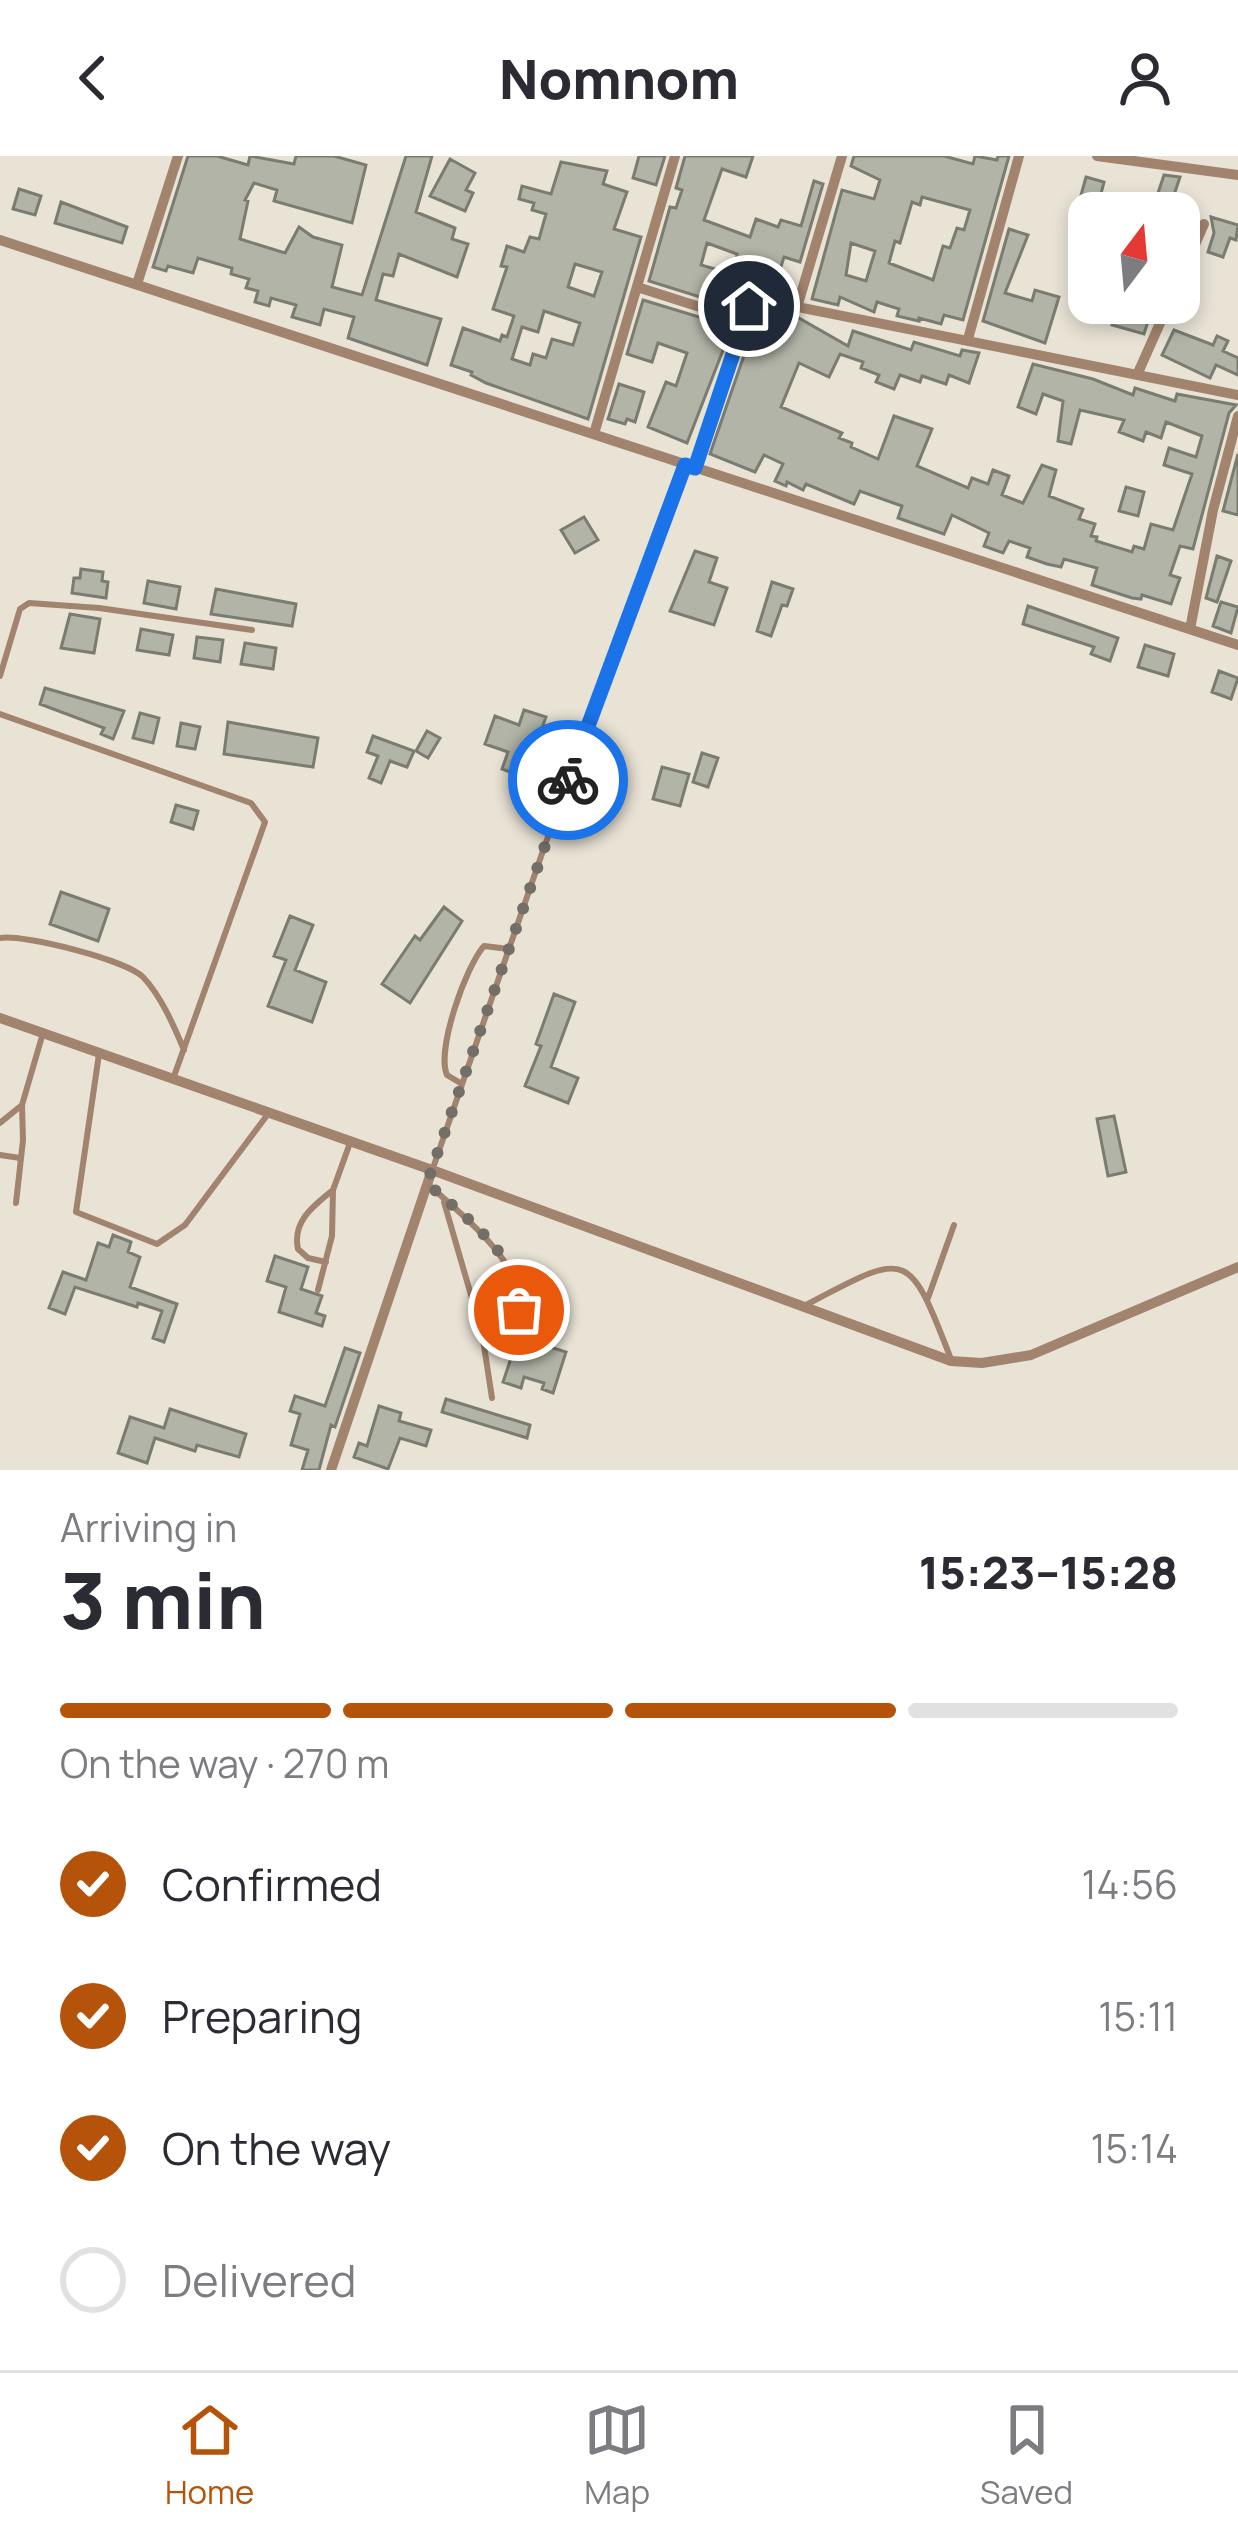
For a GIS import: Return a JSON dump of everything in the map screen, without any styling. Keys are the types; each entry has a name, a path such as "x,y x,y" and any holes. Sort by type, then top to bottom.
{"street":[{"path":"137,284 178,156"},
{"path":"594,434 675,156"},
{"path":"798,304 842,156"},
{"path":"968,339 1019,156"},
{"path":"1097,156 1238,175"},
{"path":"1200,233 1204,224"},
{"path":"0,240 1238,645"},
{"path":"637,286 744,321"},
{"path":"690,467 749,306 758,299 1238,394"},
{"path":"1137,375 1160,324"},
{"path":"1190,629 1213,510 1238,416"},
{"path":"0,1018 951,1361 982,1363 1031,1355 1238,1267"},
{"path":"331,1470 432,1170"}],"lane":[{"path":"432,1170 509,949 690,467"},
{"path":"0,676 20,609 29,603 252,630"},
{"path":"0,714 251,803 262,814 265,822 248,879 173,1079"},
{"path":"0,938 49,942 136,971 175,1027 184,1050"},
{"path":"462,1084 447,1076 442,1058 463,991 484,946 509,949"},
{"path":"16,1203 22,1105 43,1033"},
{"path":"99,1054 76,1212 142,1240 157,1244 185,1225 268,1114"},
{"path":"0,1123 22,1105"},
{"path":"318,1290 332,1237 333,1190 350,1143"},
{"path":"0,1156 21,1157"},
{"path":"427,1183 475,1227 518,1285 516,1318 482,1333"},
{"path":"326,1262 298,1250 296,1233 315,1204 333,1190"},
{"path":"443,1198 482,1333 492,1398"},
{"path":"928,1298 953,1226"},
{"path":"804,1306 884,1266 900,1269 916,1278 928,1298 951,1361"}],"building":[{"path":"188,156 217,156 248,165 250,156 294,164 296,156 334,156 366,165 352,223 274,201 277,190 254,183 245,200 240,239 285,253 299,227 313,237 342,245 332,287 362,295 406,156 432,156 416,212 455,228 452,239 468,244 457,277 399,254 393,276 383,274 376,300 441,319 427,365 348,338 354,317 324,309 320,325 292,317 296,305 271,298 269,306 255,302 258,291 246,288 249,279 231,274 232,268 198,258 193,273 153,267"},
{"path":"639,156 665,156 656,185 633,178"},
{"path":"685,156 753,156 746,177 722,169 704,220 750,237 756,219 778,227 781,220 801,226 814,181 823,184 800,262 784,257 773,292 755,290 742,299 738,309 649,281 670,207 676,208 682,190 676,188","holes":["707,243 737,254 732,274 701,265"]},
{"path":"854,156 944,156 973,164 975,156 997,160 1009,156 963,320 944,315 941,324 919,321 897,316 899,309 877,302 874,312 840,297 838,305 812,299 842,190 874,199 880,180 851,166","holes":["922,197 970,210 964,230 957,228 950,248 943,246 933,280 889,263 912,202 920,205","851,243 875,251 866,281 846,275"]},
{"path":"450,159 475,173 466,190 473,193 465,211 430,196"},
{"path":"561,162 607,171 603,184 627,192 614,229 641,237 588,419 486,383 451,365 463,328 500,341 502,335 507,337 514,316 493,309 507,267 501,266 507,246 524,252 530,237 539,239 546,214 532,210 534,203 519,199 522,186 551,194","holes":["575,264 602,272 594,296 568,287","544,311 580,323 573,345 552,339 546,358 533,354 530,365 512,359 522,327 538,332"]},
{"path":"1164,175 1180,177 1175,192 1158,192"},
{"path":"1086,177 1104,182 1101,192 1082,192"},
{"path":"19,189 41,196 35,215 13,209"},
{"path":"61,202 127,227 122,243 55,223"},
{"path":"1211,217 1238,225 1236,240 1230,238 1223,257 1208,252 1214,233"},
{"path":"1009,229 1028,235 1005,293 1032,301 1035,290 1059,297 1045,343 983,321"},
{"path":"643,300 732,327 687,443 648,427 666,382 676,386 687,353 658,343 652,362 627,354"},
{"path":"760,309 797,317 848,346 853,331 911,350 914,342 960,356 962,350 979,353 969,383 949,375 946,384 900,375 894,389 876,382 879,375 861,368 863,362 840,354 829,377 799,363 781,407 842,433 839,438 852,443 851,447 878,459 894,416 932,429 917,466 968,488 972,478 988,484 993,470 1009,476 1002,495 1023,503 1042,465 1056,470 1049,496 1083,509 1079,519 1095,524 1091,536 1096,541 1132,552 1134,546 1144,549 1151,524 1173,530 1192,474 1164,465 1169,448 1196,457 1202,436 1166,422 1161,438 1146,432 1143,441 1119,432 1124,420 1080,410 1071,444 1058,441 1063,401 1043,394 1036,414 1018,407 1033,364 1133,395 1135,388 1175,401 1177,394 1236,405 1229,413 1193,549 1180,546 1170,575 1180,578 1171,604 1092,585 1097,568 1064,559 1061,567 1047,564 1027,557 1030,548 1009,541 1003,553 984,546 989,533 952,515 944,534 898,518 902,506 860,491 854,504 806,484 803,490 787,482 786,486 775,481 783,464 764,455 755,472 710,454"},
{"path":"1112,324 1147,324 1144,334"},
{"path":"1174,330 1213,345 1217,336 1228,341 1223,351 1238,358 1238,375 1216,365 1210,378 1162,355"},
{"path":"619,384 644,392 635,422 608,419"},
{"path":"1238,454 1238,515 1223,511"},
{"path":"1126,487 1144,492 1138,516 1119,511"},
{"path":"584,517 598,540 575,553 561,530"},
{"path":"695,551 717,558 709,582 727,588 714,625 670,611"},
{"path":"1217,556 1231,561 1217,602 1206,598"},
{"path":"81,569 103,572 102,581 108,582 106,598 72,593"},
{"path":"148,581 180,587 176,609 144,603"},
{"path":"772,582 793,589 771,636 757,631"},
{"path":"216,589 296,604 292,626 211,614"},
{"path":"1221,602 1238,607 1231,633 1213,626"},
{"path":"1028,606 1118,638 1110,661 1091,654 1094,647 1023,624"},
{"path":"70,614 100,619 94,653 61,648"},
{"path":"141,629 173,635 169,655 137,650"},
{"path":"197,637 223,640 220,662 194,658"},
{"path":"245,643 276,648 273,669 241,664"},
{"path":"1145,645 1174,654 1168,676 1138,667"},
{"path":"1219,671 1238,678 1231,699 1212,692"},
{"path":"45,688 124,711 113,739 101,734 104,728 40,704"},
{"path":"524,710 546,717 524,777 502,769 508,752 485,744 495,716 519,725"},
{"path":"140,713 159,718 153,743 133,738"},
{"path":"228,722 318,738 313,767 224,754"},
{"path":"181,723 200,727 195,749 177,746"},
{"path":"427,731 440,738 428,758 416,751"},
{"path":"373,736 414,751 407,767 390,761 381,783 369,778 378,756 367,752"},
{"path":"702,753 718,758 708,787 693,782"},
{"path":"662,767 689,774 680,806 653,799"},
{"path":"176,805 198,811 193,829 171,822"},
{"path":"61,892 109,909 98,941 50,924"},
{"path":"444,907 462,921 410,1003 382,984 415,936 420,940"},
{"path":"290,916 313,925 295,970 326,982 312,1022 268,1006 286,960 274,956"},
{"path":"554,994 575,1002 551,1067 578,1078 568,1103 525,1086"},
{"path":"1114,1116 1126,1172 1108,1176 1097,1119"},
{"path":"113,1235 131,1242 128,1252 140,1257 130,1287 177,1304 164,1342 153,1338 162,1311 138,1303 137,1307 75,1287 65,1314 49,1308 63,1272 86,1280 98,1243 109,1247"},
{"path":"275,1256 308,1267 301,1289 322,1296 316,1313 325,1316 322,1326 279,1312 286,1287 267,1281"},
{"path":"518,1337 566,1352 553,1393 542,1389 544,1383 524,1377 521,1388 503,1382"},
{"path":"345,1348 360,1353 335,1427 331,1425 319,1470 302,1470 308,1450 291,1445 300,1414 290,1411 295,1396 325,1406"},
{"path":"446,1399 530,1425 527,1438 442,1412"},
{"path":"379,1406 401,1413 399,1421 431,1430 426,1446 400,1438 388,1469 354,1457 359,1443 367,1446"},
{"path":"170,1409 246,1434 239,1457 197,1445 195,1451 155,1438 147,1463 118,1453 130,1417 164,1428"}],"way so far":[{"path":"519,1310 518,1285 505,1262 427,1183 568,780"}],"route":[{"path":"568,780 685,465 695,468 749,306"}]}
